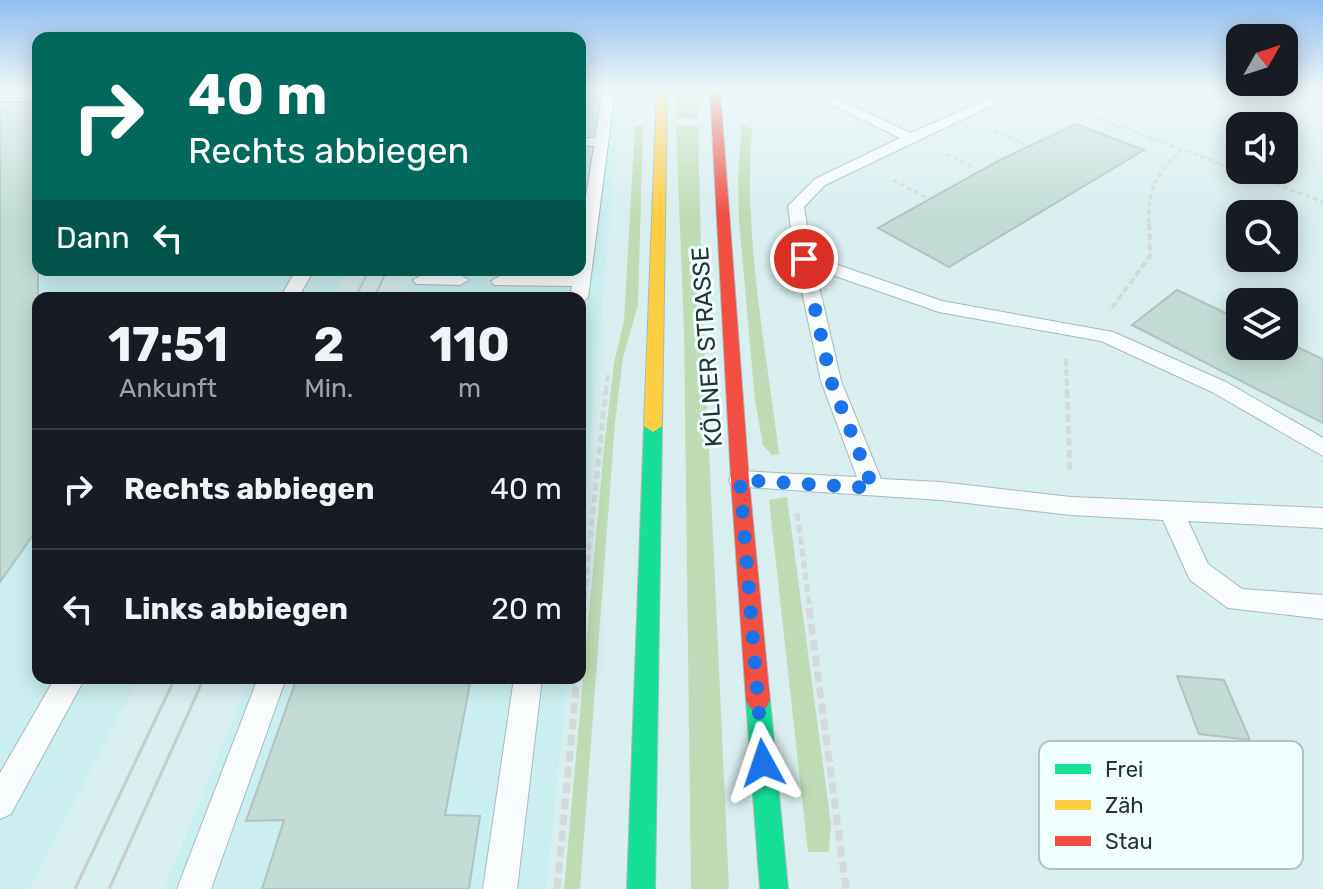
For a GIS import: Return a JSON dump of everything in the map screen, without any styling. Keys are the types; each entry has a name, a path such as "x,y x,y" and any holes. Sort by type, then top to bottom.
{"main road":[{"name":"KÖLNER STRASSE","path":"641,889 661,131"},
{"name":"KÖLNER STRASSE","path":"720,131 740,480 774,889"}],"lane":[{"path":"586,253 603,131"},
{"path":"897,131 909,137"},
{"path":"873,488 831,381 804,259 796,206 820,182 922,131"},
{"path":"586,142 601,142"},
{"path":"804,259 939,306 1106,336 1219,387 1323,448"},
{"path":"421,283 460,280"},
{"path":"500,281 581,290"},
{"path":"740,480 941,491 1071,506 1323,518"},
{"path":"1171,511 1199,572 1237,600 1323,607"},
{"path":"0,803 68,684"},
{"path":"194,889 270,684"},
{"path":"500,889 527,684"}],"path":[{"path":"1133,131 1323,202"},
{"path":"1106,336 1112,308 1150,256 1148,197 1152,183 1181,149"},
{"path":"1065,331 1071,506"},
{"path":"557,889 576,684"}],"shaded area":[{"path":"0,131 32,131 32,276 343,276 335,292 32,292 32,684 135,684 30,889 0,889"},
{"path":"586,131 617,131 586,491 586,292 405,292 412,276 586,276"},
{"path":"248,684 567,684 546,889 164,889"}],"green space":[{"path":"635,131 643,131 638,304 623,358 615,423 580,889 564,889 583,684 586,684 586,646 604,448 614,363 624,321"},
{"path":"676,131 698,131 702,294 729,889 691,889 684,329"},
{"path":"741,131 752,131 753,251 779,454 772,455 763,445 755,401 738,176"},
{"path":"787,497 831,824 829,852 808,852 769,500"}],"building":[{"path":"0,131 32,131 32,276 38,276 38,292 32,292 32,537 0,582"},
{"path":"1060,131 1096,131 1144,150 949,267 878,228 1000,160"},
{"path":"1177,290 1226,313 1226,360 1298,360 1298,347 1323,359 1323,423 1132,325"},
{"path":"1177,676 1224,680 1250,740 1199,734"},
{"path":"295,684 470,684 445,815 480,816 469,889 262,889 284,820 246,821"}],"tram line":[{"path":"358,292 366,276"},
{"path":"377,292 384,276"},
{"path":"75,889 172,684"},
{"path":"109,889 201,684"}],"traffic: fast":[{"path":"641,889 653,426"},
{"path":"758,700 774,889"}],"traffic: slow":[{"path":"653,426 661,131"}],"traffic: jam":[{"path":"718,131 758,700"}],"route":[{"path":"763,763 740,480 873,488 831,381 804,259"}]}
